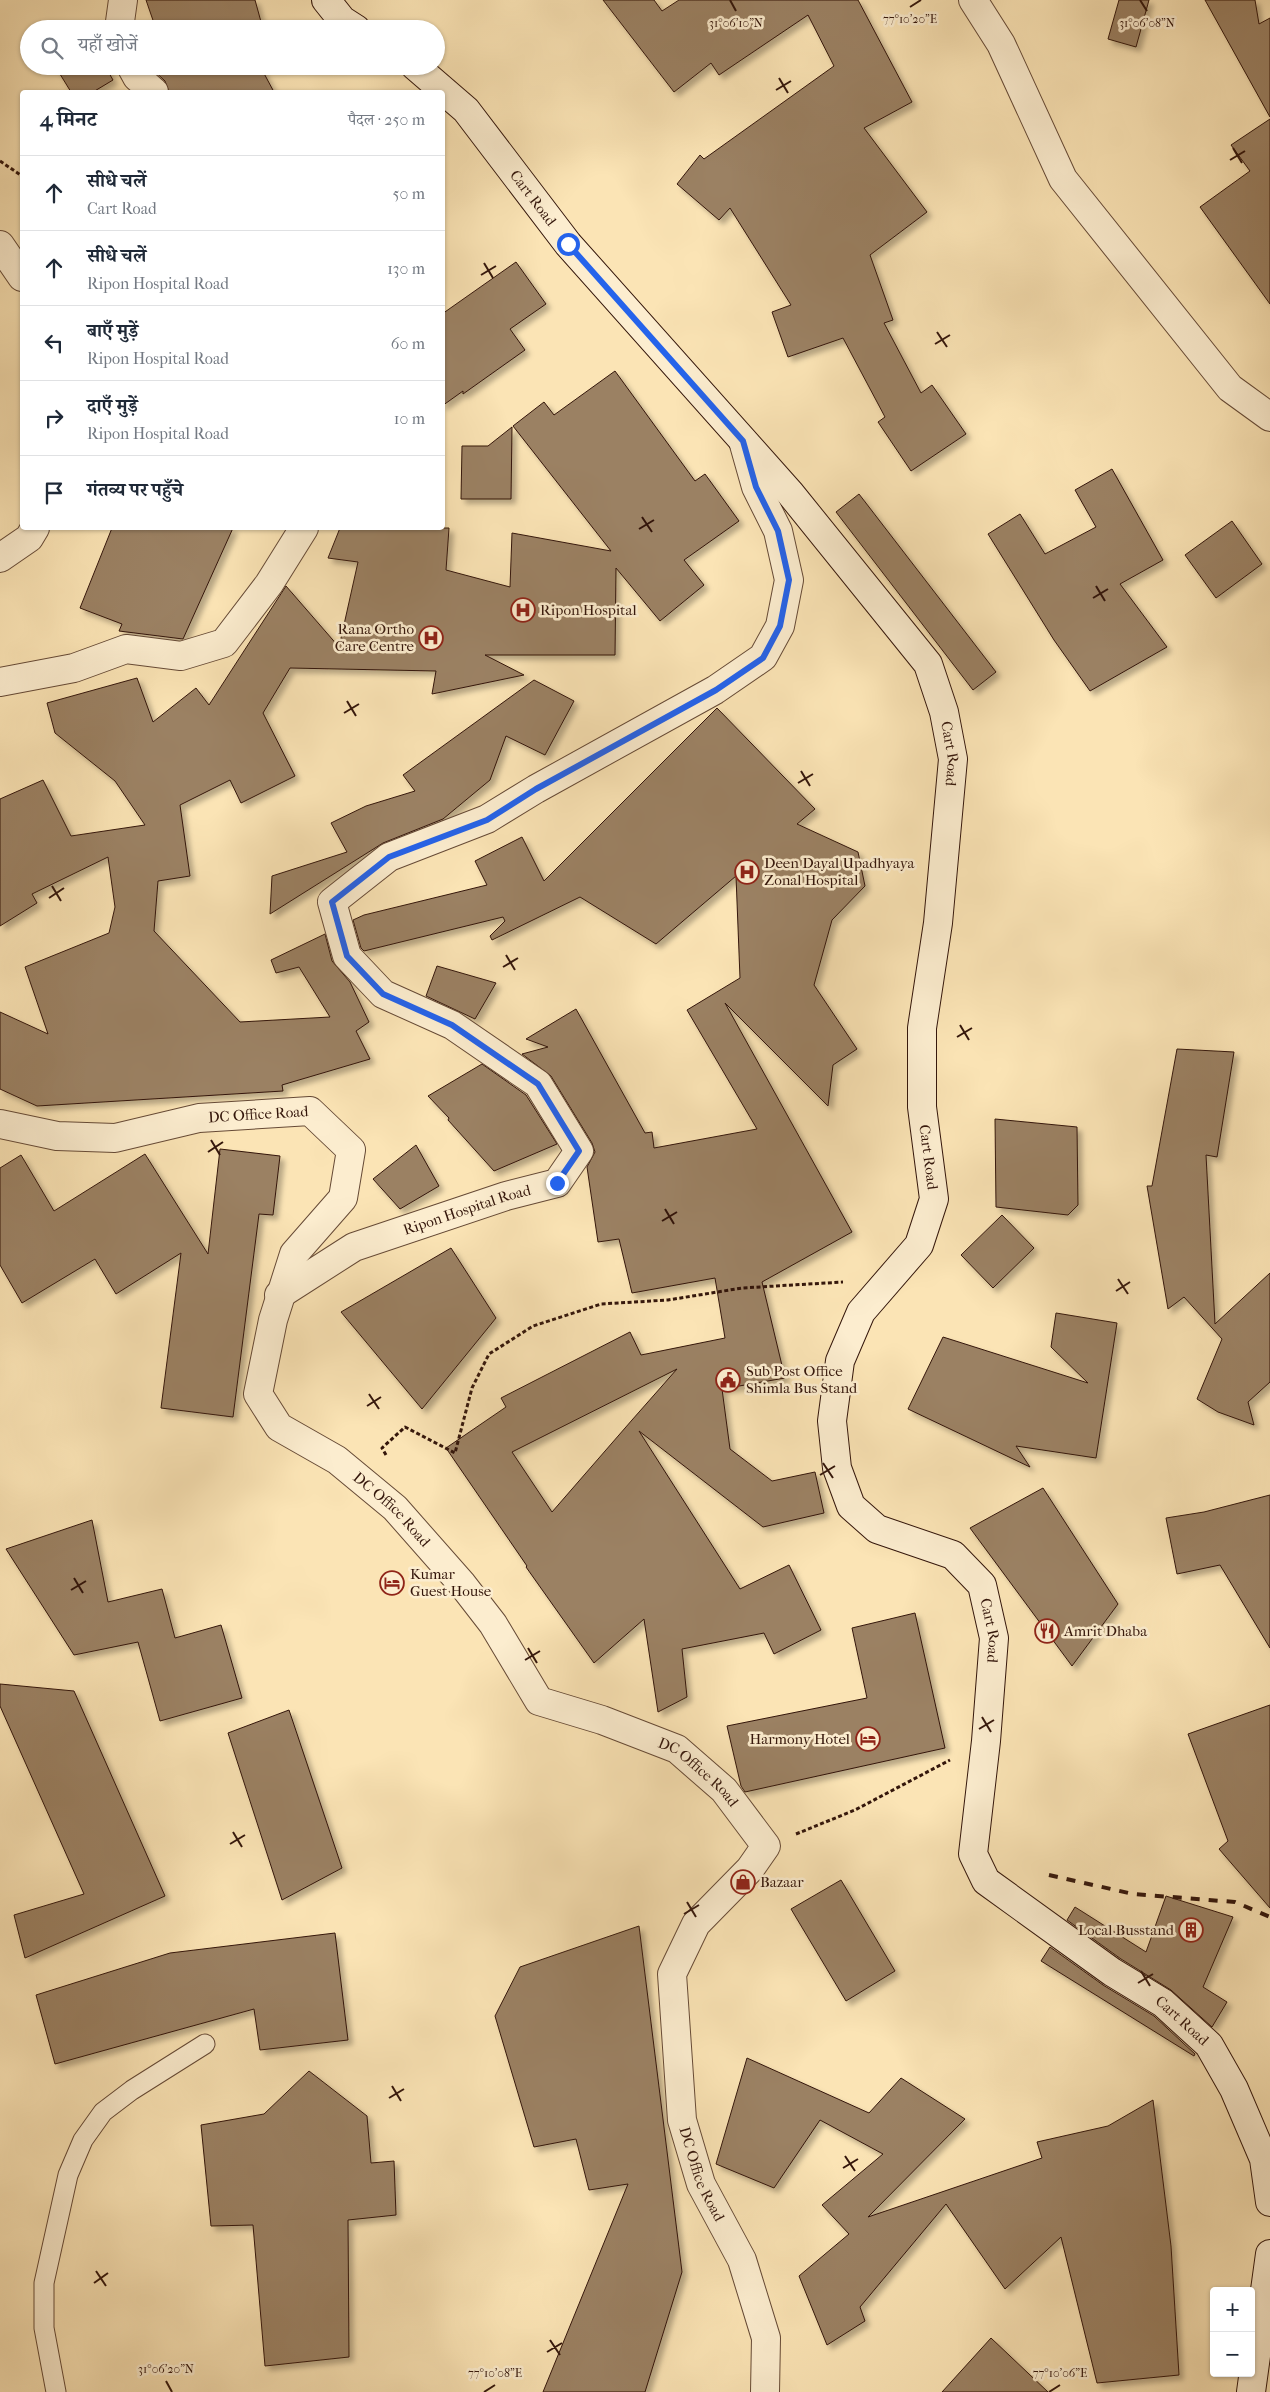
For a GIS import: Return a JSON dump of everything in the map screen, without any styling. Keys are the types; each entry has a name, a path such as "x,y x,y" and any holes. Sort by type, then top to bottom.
{"street":[{"path":"120,20 123,0"},
{"path":"326,0 342,20"},
{"path":"973,0 1001,44 1063,179 1230,388 1270,418"},
{"path":"136,75 152,90"},
{"name":"Cart Road","path":"425,75 443,90"},
{"name":"Cart Road","path":"445,92 466,110 568,244 790,493 928,664 944,712 953,759 938,923 922,1028 922,1107 934,1199 919,1244 862,1312 840,1361 832,1421 837,1468 852,1506 877,1529 953,1555 982,1585 994,1638 986,1741 973,1854 986,1881 1112,1972 1162,2003 1209,2045 1234,2089 1264,2159 1270,2202"},
{"path":"0,245 20,274"},
{"name":"Ripon Hospital Road","path":"279,1295 354,1247 506,1196 557,1183 579,1151 538,1084 452,1025 383,994 347,956 332,902 389,857 487,820 536,789 716,690 763,658 780,626 789,580 778,531 756,487 743,441"},
{"path":"0,558 29,538 34,530"},
{"path":"0,682 74,668 126,649 181,656 224,643 269,584 303,530"},
{"name":"DC Office Road","path":"0,1124 57,1136 116,1138 199,1118 310,1111 351,1150 343,1198 294,1254 279,1295 258,1394 280,1427 337,1460 395,1508 462,1584 493,1624 539,1701 602,1720 677,1749 724,1790 766,1846 750,1869 696,1924 672,1974 682,2120 701,2184 742,2260 764,2330 766,2338 765,2392"},
{"path":"1251,2392 1270,2254"}],"lane":[{"path":"56,2392 44,2328 44,2283 68,2176 83,2140 103,2112 132,2090 205,2044"}],"path":[{"path":"0,161 20,175"},
{"path":"391,1461 382,1448 405,1427 455,1453 472,1388 489,1354 533,1326 600,1304 668,1300 742,1288 889,1280"},
{"path":"766,1846 855,1810 986,1741"}],"building":[{"path":"146,0 255,0 261,20 153,20"},
{"path":"603,0 654,0 662,11 679,0 858,0 912,102 864,128 927,212 870,255 893,320 884,323 921,393 932,385 966,434 911,471 878,422 885,417 843,338 788,357 772,312 791,305 730,208 719,220 677,184 700,155 704,159 834,66 808,15 719,75 711,63 674,92"},
{"path":"1119,0 1149,0 1136,47 1108,39"},
{"path":"1205,0 1255,0 1259,24 1270,18 1270,117"},
{"path":"61,75 110,75 113,80 96,90 70,90"},
{"path":"159,75 265,75 273,90 168,90 165,81"},
{"path":"1270,119 1270,304 1200,207 1250,171 1231,145"},
{"path":"516,262 546,304 510,329 525,350 463,394 463,391 445,404 445,312"},
{"path":"615,371 695,481 705,474 739,521 684,560 704,585 660,621 616,568 615,655 485,655 524,675 432,694 436,671 290,668 263,713 295,776 241,803 230,780 180,805 190,876 158,881 154,931 240,1022 330,1017 299,967 276,973 271,960 325,934 332,961 350,982 369,1022 356,1031 370,1059 282,1085 283,1091 37,1106 0,1089 0,1012 48,1034 25,967 109,933 115,907 108,857 32,894 37,903 0,926 0,799 43,780 71,836 145,825 115,781 55,733 47,703 137,678 153,722 196,688 209,705 286,586 339,647 358,562 328,558 339,530 445,530 445,528 449,528 446,570 510,587 512,533 611,551 513,426 544,402 554,415"},
{"path":"512,427 511,499 461,499 462,446 488,446"},
{"path":"1112,469 1163,560 1120,584 1167,647 1090,691 1054,640 988,534 1020,514 1045,554 1096,527 1075,490"},
{"path":"859,494 996,672 973,690 836,512"},
{"path":"1232,521 1262,564 1216,598 1185,555"},
{"path":"111,530 232,530 183,639 119,631 122,624 80,608"},
{"path":"534,680 574,701 545,755 506,736 490,780 443,819 383,843 270,914 272,876 347,852 331,823 366,806 415,791 403,775"},
{"path":"717,708 815,809 797,824 858,852 865,886 832,920 814,985 857,1049 833,1065 828,1106 725,1003 852,1232 762,1282 785,1378 722,1389 730,1449 772,1481 815,1472 824,1513 763,1527 639,1431 740,1589 789,1565 821,1630 774,1654 764,1633 682,1649 687,1697 658,1712 644,1619 594,1663 526,1567 446,1448 506,1407 501,1398 630,1332 641,1355 725,1338 715,1278 632,1293 619,1239 598,1242 587,1167 595,1152 592,1143 551,1076 522,1054 548,1047 526,1039 576,1009 645,1133 652,1132 654,1148 757,1129 687,1010 740,978 736,876 656,944 580,897 492,940 490,936 505,921 503,917 364,951 361,948 353,920 364,915 487,885 475,861 522,837 544,881","holes":["677,1369 552,1512 512,1452"]},
{"path":"437,966 496,983 475,1019 426,996"},
{"path":"1177,1049 1234,1052 1217,1157 1206,1155 1215,1324 1270,1273 1270,1382 1248,1402 1254,1425 1218,1412 1197,1399 1222,1339 1184,1297 1168,1309 1147,1186 1152,1186"},
{"path":"482,1064 526,1095 557,1144 494,1171 428,1096"},
{"path":"995,1119 1077,1127 1078,1205 1068,1215 996,1207"},
{"path":"416,1145 439,1186 400,1209 373,1179"},
{"path":"220,1149 280,1156 273,1215 259,1214 233,1417 161,1408 181,1253 116,1294 95,1259 22,1303 0,1265 0,1168 21,1155 54,1211 145,1154 208,1254"},
{"path":"1002,1215 1034,1248 993,1288 961,1255"},
{"path":"451,1248 496,1318 422,1409 341,1312"},
{"path":"1056,1313 1117,1323 1096,1458 1016,1446 1030,1467 908,1409 943,1337 1088,1383 1051,1347"},
{"path":"1043,1488 1118,1604 1072,1666 970,1528"},
{"path":"1270,1495 1270,1648 1220,1565 1177,1574 1166,1518 1204,1512"},
{"path":"92,1520 108,1602 162,1589 175,1638 221,1625 242,1698 160,1721 138,1642 74,1655 6,1549"},
{"path":"915,1613 945,1748 745,1792 741,1786 727,1726 867,1698 852,1628"},
{"path":"0,1684 74,1691 165,1896 25,1958 14,1915 84,1894 0,1706"},
{"path":"1270,1705 1270,1908 1219,1849 1228,1841 1188,1734"},
{"path":"289,1710 342,1868 282,1900 228,1733"},
{"path":"841,1880 895,1971 846,2001 791,1909"},
{"path":"1166,1896 1233,1917 1203,1987 1227,2002 1212,2027 1171,1990 1121,1959 1067,1920 1075,1907 1146,1952"},
{"path":"639,1926 682,2272 645,2392 543,2392 628,2184 589,2190 576,2139 534,2147 495,2016 520,1967"},
{"path":"335,1933 348,2040 260,2050 254,2009 55,2064 36,1995 170,1953"},
{"path":"1050,1947 1103,1985 1154,2016 1195,2054 1194,2056 1041,1961"},
{"path":"747,2058 869,2113 901,2078 965,2119 868,2217 1042,2158 1037,2142 1108,2126 1153,2100 1171,2246 1179,2375 1097,2383 1061,2237 1005,2289 946,2204 860,2307 865,2321 827,2345 799,2276 849,2234 822,2205 883,2154 820,2120 774,2188 716,2164"},
{"path":"309,2071 367,2116 371,2163 394,2161 396,2215 348,2220 349,2357 265,2366 253,2225 211,2226 201,2125 264,2114"},
{"path":"991,2338 1048,2392 942,2392"}],"railway":[{"path":"1049,1875 1133,1894 1235,1902 1270,1917"}],"place":[{"name":"Ripon Hospital","path":"523,610"},
{"name":"Rana Ortho Care Centre","path":"431,638"},
{"name":"Deen Dayal Upadhyaya Zonal Hospital","path":"747,872"},
{"name":"Sub Post Office Shimla Bus Stand","path":"728,1380"},
{"name":"Kumar Guest House","path":"392,1583"},
{"name":"Amrit Dhaba","path":"1047,1631"},
{"name":"Harmony Hotel","path":"868,1739"},
{"name":"Bazaar","path":"743,1882"},
{"name":"Local Busstand","path":"1191,1930"}],"route":[{"path":"557,1183 579,1151 538,1084 452,1025 383,994 347,956 332,902 389,857 487,820 536,789 716,690 763,658 780,626 789,580 778,531 756,487 743,441 568,244"}]}
